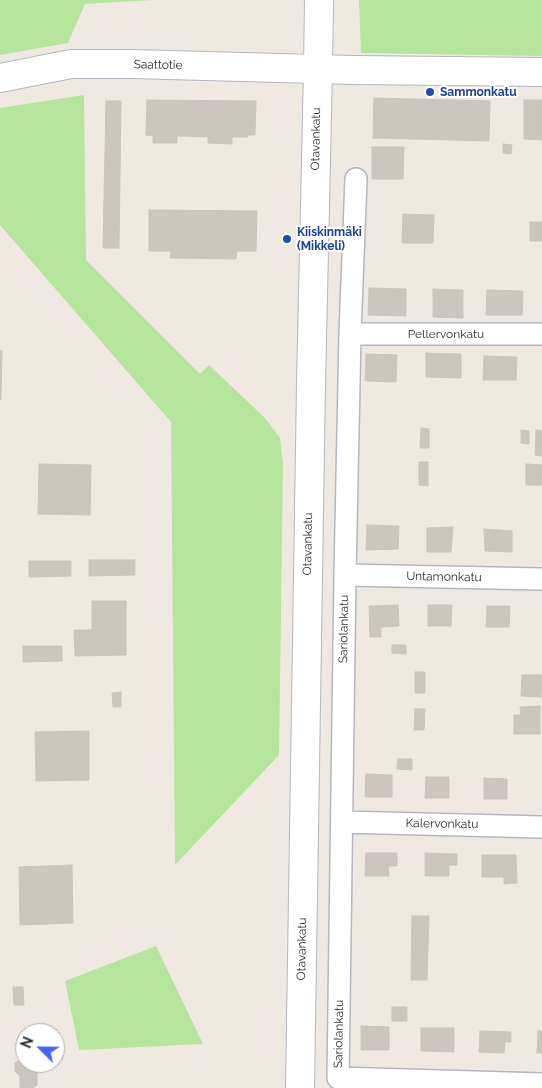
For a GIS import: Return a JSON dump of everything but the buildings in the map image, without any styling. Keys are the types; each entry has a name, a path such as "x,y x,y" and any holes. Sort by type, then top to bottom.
{"main road":[{"name":"Otavankatu","path":"300,1088 310,384 319,0"},
{"name":"Saattotie","path":"0,78 71,64 318,70"},
{"path":"318,70 542,72"}],"street":[{"name":"Sariolankatu","path":"356,179 350,334 345,575 338,1078 509,1085"},
{"name":"Pellervonkatu","path":"350,334 542,334"},
{"name":"Untamonkatu","path":"345,575 542,579"},
{"name":"Kalervonkatu","path":"342,822 542,826"},
{"path":"509,1085 542,1084"}],"green space":[{"path":"0,0 153,0 85,4 68,43 0,55"},
{"path":"359,0 542,0 542,56 361,53"},
{"path":"84,95 86,260 200,374 209,365 265,418 280,438 283,464 279,755 175,865 171,422 0,225 0,108"},
{"path":"156,946 203,1044 79,1050 65,981"}],"place":[{"name":"Sammonkatu","path":"430,92"},
{"name":"Kiiskinmäki (Mikkeli)","path":"287,239"}]}
